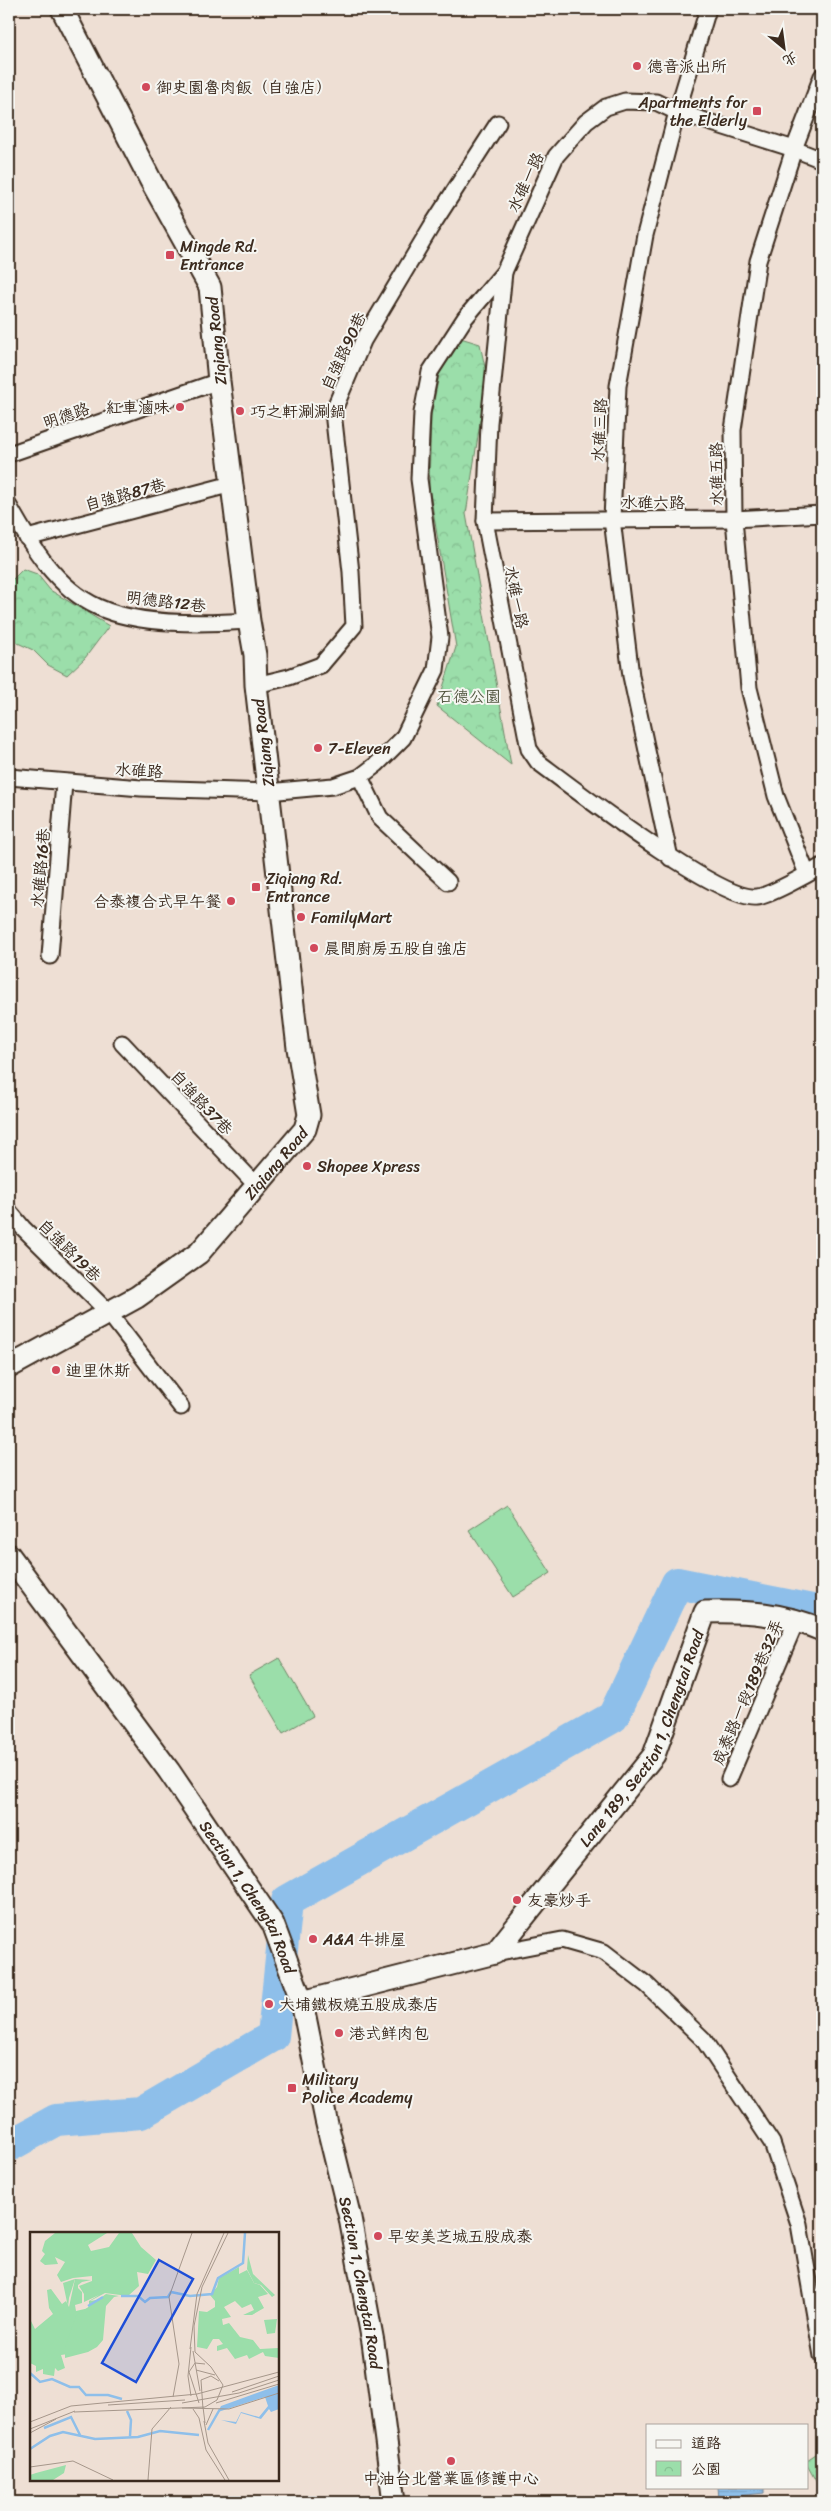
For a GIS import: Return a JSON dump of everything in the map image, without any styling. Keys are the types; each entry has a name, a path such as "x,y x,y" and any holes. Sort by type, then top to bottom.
{"street":[{"name":"水碓三路","path":"670,858 631,676 612,519 618,386 645,235 677,112 708,9"},
{"name":"Ziqiang Road","path":"9,1367 137,1297 199,1253 305,1130 308,1115 298,1048 268,792 256,686 255,655 248,621 219,381 210,287 151,181 64,10"},
{"name":"水碓五路","path":"807,874 776,796 749,688 734,519 733,430 758,261 794,148 822,76"},
{"name":"水碓一路","path":"268,792 333,786 360,777 377,764 403,738 436,670 440,636 432,564 419,479 422,413 430,372 465,318 504,272 556,156 586,122 606,107 625,101 656,102 677,112 794,148 822,160"},
{"name":"自強路90巷","path":"256,686 290,678 321,665 354,626 351,572 334,412 363,341 431,228 498,123"},
{"name":"水碓一路","path":"504,272 489,423 484,522 529,749 538,762 670,858 735,892 756,898 807,874"},
{"name":"明德路","path":"9,454 219,381"},
{"name":"自強路87巷","path":"26,538 232,484"},
{"name":"明德路12巷","path":"9,506 26,538 45,563 70,588 98,607 134,617 166,621 207,624 248,621"},
{"name":"水碓六路","path":"484,522 734,519 822,514"},
{"name":"水碓路","path":"9,777 64,783 268,792"},
{"path":"360,777 380,818 448,882"},
{"name":"水碓路16巷","path":"50,956 64,783"},
{"path":"807,874 822,866"},
{"name":"自強路37巷","path":"122,1042 256,1185"},
{"name":"自強路19巷","path":"9,1211 23,1228 108,1312 180,1407"},
{"name":"Section 1, Chengtai Road","path":"9,1555 169,1771 273,1924 302,2002 359,2266 373,2342 394,2502"},
{"name":"Lane 189, Section 1, Chengtai Road","path":"495,1953 654,1755 705,1612 743,1611 797,1619 822,1630"},
{"name":"成泰路一段189巷32弄","path":"729,1779 797,1619"},
{"path":"302,2002 495,1953 562,1940 604,1952 647,1985 703,2039 772,2143 799,2224 822,2356"}],"green space":[{"name":"石德公園","path":"454,336 480,344 487,377 466,514 511,765 437,706 456,647 429,487 431,416 440,370"},
{"path":"23,569 37,574 50,590 109,626 85,658 67,675 48,665 33,650 9,639 9,583"},
{"path":"507,1505 551,1573 513,1597 469,1530"},
{"path":"279,1658 313,1716 283,1733 249,1675"},
{"path":"822,2450 822,2492 808,2467 808,2459"}],"water":[{"path":"718,2488 764,2488 764,2493 719,2498"}],"waterway":[{"path":"9,2146 56,2120 141,2113 273,2036 287,1901 613,1717 677,1583 822,1612"}],"place":[{"name":"德音派出所","path":"637,66"},
{"name":"御史園魯肉飯（自強店）","path":"146,87"},
{"name":"Apartments for the Elderly","path":"757,111"},
{"name":"Mingde Rd. Entrance","path":"170,255"},
{"name":"紅車滷味","path":"180,407"},
{"name":"巧之軒涮涮鍋","path":"240,411"},
{"name":"7-Eleven","path":"318,748"},
{"name":"Ziqiang Rd. Entrance","path":"256,887"},
{"name":"合泰複合式早午餐","path":"231,901"},
{"name":"FamilyMart","path":"301,917"},
{"name":"晨間廚房五股自強店","path":"314,948"},
{"name":"Shopee Xpress","path":"307,1166"},
{"name":"迪里休斯","path":"56,1370"},
{"name":"友豪炒手","path":"517,1900"},
{"name":"A&A 牛排屋","path":"313,1939"},
{"name":"大埔鐵板燒五股成泰店","path":"269,2004"},
{"name":"港式鲜肉包","path":"339,2033"},
{"name":"Military Police Academy","path":"292,2088"},
{"name":"早安美芝城五股成泰","path":"378,2236"},
{"name":"中油台北營業區修護中心","path":"451,2461"}]}
